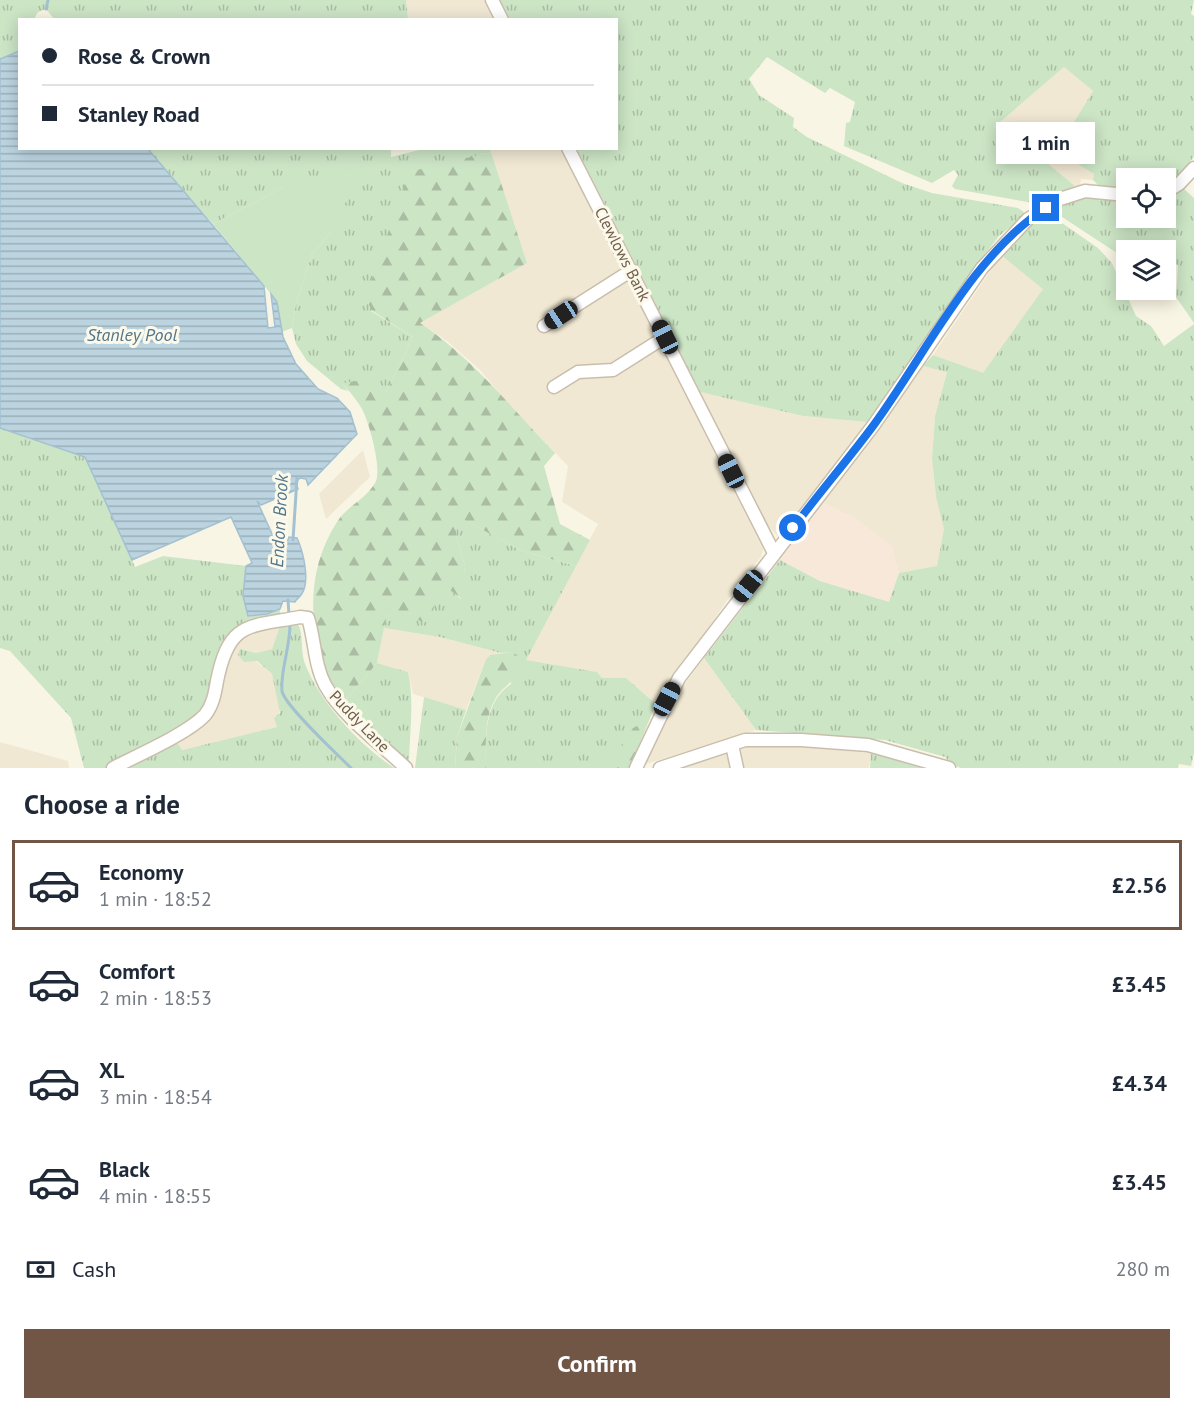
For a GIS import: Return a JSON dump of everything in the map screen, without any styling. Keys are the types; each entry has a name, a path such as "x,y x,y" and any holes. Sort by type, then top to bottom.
{"street":[{"path":"492,0 501,18"},
{"name":"Clewlows Bank","path":"569,150 774,553"},
{"path":"1176,186 1194,168"},
{"path":"636,768 679,678 873,426 982,268 1028,219 1076,192 1116,194"},
{"path":"544,326 632,270"},
{"path":"554,387 578,372 613,370 665,337"},
{"name":"Puddy Lane","path":"113,768 192,725 204,715 212,704 227,643 248,626 296,617 308,618 322,676 341,706 406,768"},
{"path":"660,768 745,740 801,740 868,745 949,768"},
{"path":"732,745 737,768"}],"shaded area":[{"path":"406,0 488,0 497,18 408,18"},
{"path":"1064,67 1093,91 1074,122 1077,131 1065,156 1094,174 1093,180 1081,179 1080,185 1075,186 999,123"},
{"path":"490,150 562,150 763,549 761,557 733,592 656,704 626,678 602,678 597,672 525,660 598,524 562,502 568,466 510,406 480,370 447,341 420,323 527,263"},
{"path":"1001,255 1044,288 983,374 933,355"},
{"path":"923,366 947,371 935,416 932,459 936,497 945,529 937,567 899,573 891,545 853,517 823,503 863,450 881,419"},
{"path":"700,392 803,416 867,422 778,537 767,524"},
{"path":"363,450 370,477 326,519 319,494"},
{"path":"823,503 853,517 892,545 899,573 890,603 820,581 780,560"},
{"path":"280,626 272,649 256,653 240,649 272,674 280,706 277,727 181,750 176,741 209,720 218,706 228,658 236,639 245,631"},
{"path":"384,628 440,637 501,653 486,659 466,710 413,694 408,672 377,663"},
{"path":"704,658 756,730 646,764 644,762 667,708"},
{"path":"0,742 68,761 69,768 0,768"},
{"path":"767,744 871,753 869,768 678,768 747,745"}],"green space":[{"path":"0,0 406,0 408,18 53,18 46,9 38,12 35,18 18,18 18,51 0,59"},
{"path":"499,0 1194,0 1191,14 1194,16 1194,156 1176,182 1176,168 1116,168 1116,188 1098,185 1093,180 1094,174 1065,156 1077,131 1074,122 1093,91 1064,67 999,123 1075,186 1033,203 955,189 952,186 958,175 954,170 932,183 844,146 846,123 850,122 855,102 830,88 825,93 767,57 749,79 759,95 794,118 793,127 807,137 902,183 932,193 1018,208 1024,212 1021,218 999,236 976,266 867,422 803,416 700,392 578,150 618,150 618,18 509,18"},
{"path":"149,150 391,150 391,157 419,150 490,150 491,152 409,173 371,311 413,337 386,392 343,384 348,391 341,389 307,361 296,344 292,328 296,303 312,254 331,232 284,187 213,224"},
{"path":"491,152 527,263 420,323 457,352 491,384 555,453 544,466 560,524 590,540 576,566 522,551 455,515 457,539 465,566 462,599 440,583 430,623 387,613 377,663 343,703 322,660 316,637 313,613 314,589 325,543 345,512 371,489 377,477 377,468 374,446 365,415 358,402 342,383 364,380 386,392 413,337 371,310 366,296 409,172"},
{"path":"364,165 331,232 312,254 296,303 292,328 282,332 277,302 213,224 284,187"},
{"path":"1183,188 1194,198 1194,323 1176,297 1178,265 1176,264 1176,240 1116,240 1116,252 1053,211 1054,207 1085,196 1116,200 1116,228 1176,228 1176,192"},
{"path":"1049,214 1098,248 1112,263 1116,272 1116,300 1129,300 1136,316 1151,326 1164,346 1194,324 1194,753 1191,766 1179,764 1178,768 961,768 951,764 945,757 885,740 756,730 704,658 780,560 820,581 889,602 899,573 937,566 944,529 936,497 932,459 935,416 947,372 923,366 933,355 983,373 1043,289 1001,255 1042,215"},
{"path":"0,428 85,457 135,567 163,556 246,566 243,596 267,614 280,609 280,617 235,630 209,703 186,726 109,768 84,768 71,718 10,651 0,648"},
{"path":"454,514 522,551 576,566 526,660 597,672 602,678 626,678 656,704 648,723 643,723 606,768 486,768 488,722 495,701 511,684 512,652 501,653 440,637 384,628 387,613 440,582 461,599 465,566 457,539"},
{"path":"292,622 298,624 305,664 321,694 342,722 394,768 125,768 176,741 182,750 277,727 274,718 280,713 272,674 257,661 244,662 238,655 240,649 256,653 272,649 280,626"},
{"path":"512,652 525,660 513,680 502,690 491,707 487,727 486,768 455,768 457,737 486,659 491,655"},
{"path":"377,663 408,672 411,707 409,766 343,703"},
{"path":"424,697 466,710 457,737 455,768 415,768"},
{"path":"648,723 630,768 606,768 633,728"},
{"path":"871,753 924,768 870,768"}],"water":[{"name":"Stanley Pool","path":"18,51 18,150 149,150 264,286 268,328 275,327 271,294 277,302 283,337 296,364 318,389 337,398 350,412 357,434 308,485 306,479 300,478 296,482 298,489 261,505 257,501 280,551 284,550 289,537 297,538 304,558 306,575 304,589 295,602 283,601 280,609 267,614 248,616 243,596 246,566 252,563 231,517 132,560 85,457 0,428 0,59"}],"waterway":[{"path":"46,9 48,0"},
{"name":"Endon Brook","path":"293,540 297,478"},
{"name":"Endon Brook","path":"288,600 289,615"},
{"name":"Endon Brook","path":"290,621 282,691 292,707 351,768"}],"route":[{"path":"793,528 873,426 982,268 1028,219 1046,208"}]}
